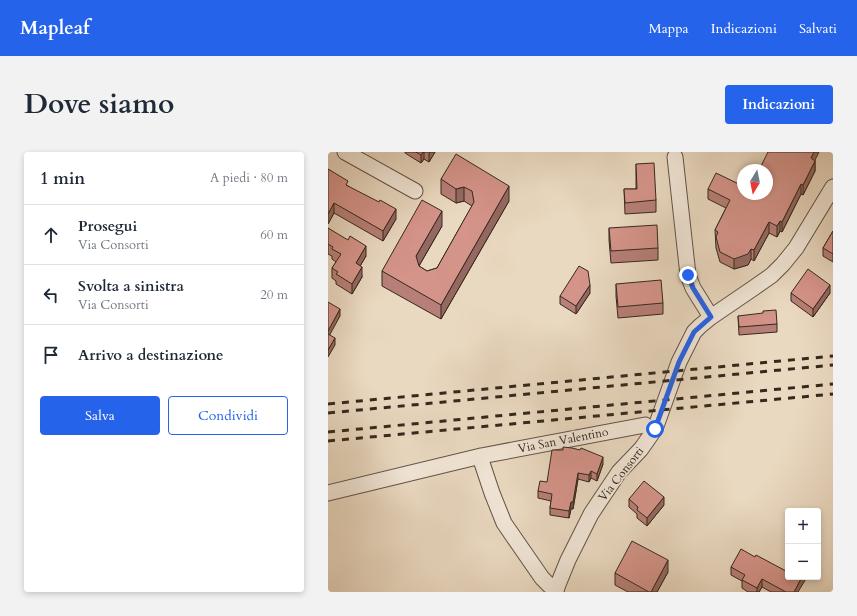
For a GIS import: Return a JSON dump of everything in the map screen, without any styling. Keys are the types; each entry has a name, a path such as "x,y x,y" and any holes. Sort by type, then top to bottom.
{"street":[{"path":"345,152 415,191"},
{"path":"675,157 688,275 693,288 711,317"},
{"name":"Via Consorti","path":"556,590 568,560 598,503 619,472 640,449 655,429 679,362 694,332 711,317 772,275 783,264 828,209 833,187"},
{"name":"Via San Valentino","path":"328,493 481,456 645,424"},
{"path":"481,456 492,493 504,523 542,578 556,590"}],"building":[{"path":"416,152 423,152 421,155"},
{"path":"768,152 814,152 811,158 815,161 803,185 801,184 782,222 780,221 777,226 769,222 754,250 751,249 748,254 734,259 720,252 716,237 718,232 715,230 730,200 708,189 716,173 737,183 737,200 773,200 773,164 762,164"},
{"path":"456,154 509,186 441,305 382,271 422,200 442,211 416,256 419,266 427,271 437,268 474,202 472,191 464,187 456,189 441,179"},
{"path":"654,163 656,200 625,203 624,189 637,189 636,164"},
{"path":"328,169 348,181 346,185 396,209 383,231 334,203 328,214"},
{"path":"657,225 658,248 611,251 609,228"},
{"path":"328,228 348,240 350,236 366,246 356,263 362,267 352,284 336,274 338,272 332,268 341,254 332,249 333,247 328,244"},
{"path":"833,231 833,254 823,248"},
{"path":"579,266 588,271 590,285 576,306 560,296"},
{"path":"808,269 830,285 813,309 791,293"},
{"path":"661,280 663,303 618,307 616,284"},
{"path":"328,302 340,309 328,331"},
{"path":"776,310 777,324 739,327 738,316"},
{"path":"328,334 335,338 328,350"},
{"path":"563,447 580,450 581,448 603,457 597,474 591,471 589,475 578,473 573,502 571,502 569,511 550,508 552,494 538,491 540,481 547,482 552,450 563,450"},
{"path":"644,481 664,497 647,518 637,510 638,507 629,499"},
{"path":"632,541 668,560 651,592 615,573"},
{"path":"741,549 785,570 785,580 800,580 794,592 786,592 762,579 757,588 742,580 745,575 731,567"}],"railway":[{"path":"328,404 833,356"},
{"path":"328,413 833,365"},
{"path":"328,432 833,384"},
{"path":"328,441 833,394"}],"route":[{"path":"655,429 679,362 694,332 711,317 693,288 688,275"}]}
